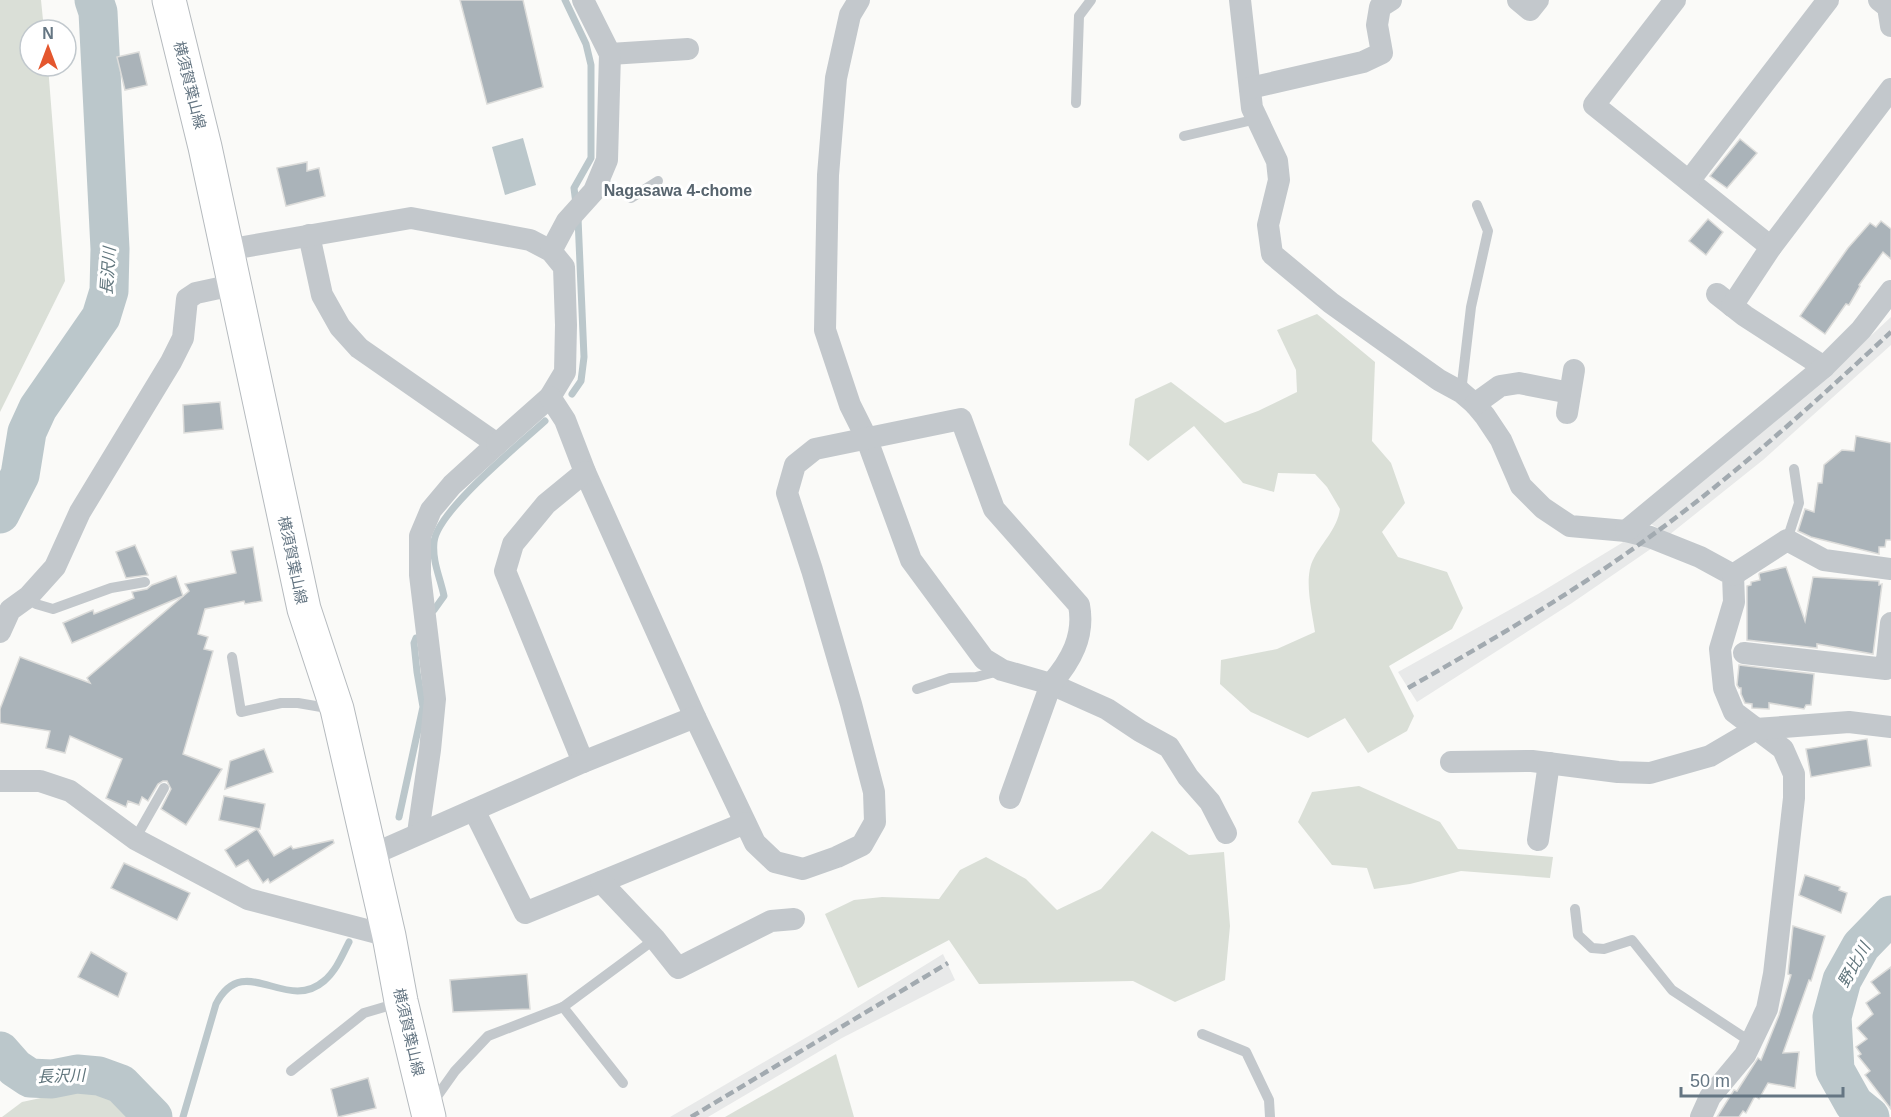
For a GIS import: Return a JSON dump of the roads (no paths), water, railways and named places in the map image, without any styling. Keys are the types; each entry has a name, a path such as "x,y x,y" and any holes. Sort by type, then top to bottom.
{"main road":[{"name":"横須賀葉山線","path":"169,0 205,147 304,609 337,709 428,1113"}],"street":[{"path":"551,251 567,221 594,191 607,160 610,54 583,0"},
{"path":"859,0 850,15 836,78 828,175 825,330 850,405 866,437 910,560 984,659 1002,670 1051,684 1107,709 1169,747 1188,777 1210,802 1226,833"},
{"path":"1240,0 1252,108 1277,161 1279,180 1268,225 1272,254 1331,303 1468,398 1485,416 1501,440 1521,486 1542,508 1570,526 1626,531 1660,541 1700,557 1733,575"},
{"path":"1250,88 1363,62 1382,53 1377,25 1380,7 1391,0"},
{"path":"1518,0 1530,10 1538,0"},
{"path":"1676,0 1594,105 1771,247"},
{"path":"1689,181 1828,0"},
{"path":"1879,0 1888,7 1891,26"},
{"path":"610,54 688,49"},
{"path":"1824,368 1724,300 1771,247 1891,89"},
{"path":"226,250 411,218 530,240 551,251 564,267 566,372 550,397 452,485 431,510 420,536 420,575 435,699 418,833"},
{"path":"309,235 322,295 340,327 359,348 497,444"},
{"path":"0,632 10,610 28,597 55,567 80,512 171,362 183,338 188,299 196,293 233,285"},
{"path":"1626,531 1824,368 1861,330 1891,291"},
{"path":"1468,398 1500,386 1519,383 1569,403 1574,370"},
{"path":"550,397 565,420 585,472 695,717 755,843 775,862 803,869 862,845 874,822 874,792 851,704 787,493 795,465 815,449 961,419 994,509 1079,605 1082,618 1081,630 1074,651 1064,669 1051,684 1010,798"},
{"path":"583,762 505,571 513,544 546,504 585,472"},
{"path":"1733,575 1787,540 1824,560 1891,569"},
{"path":"1701,1117 1710,1097 1745,1055 1767,1009 1774,975 1794,798 1794,774 1783,749 1734,712 1724,688 1720,649 1734,602 1733,575"},
{"path":"1744,653 1886,669 1891,622"},
{"path":"369,856 583,762 695,717"},
{"path":"1451,762 1532,761 1650,773 1710,756 1756,729 1849,722 1891,727"},
{"path":"1538,840 1549,763"},
{"path":"0,781 40,781 70,791 135,839 248,899 389,936"},
{"path":"474,810 525,913 745,823"},
{"path":"601,882 655,939 678,968 771,921 794,919"}],"lane":[{"path":"1076,103 1079,16 1086,3"},
{"path":"1184,136 1257,119"},
{"path":"599,180 631,198 658,181"},
{"path":"1468,398 1471,307 1488,231 1477,205"},
{"path":"1787,540 1799,503 1794,469"},
{"path":"28,597 36,604 53,609 111,588 145,582"},
{"path":"232,657 240,712 281,704 337,709"},
{"path":"917,689 950,678 976,677 1002,670"},
{"path":"135,839 165,788"},
{"path":"1575,909 1578,935 1592,948 1604,949 1632,940 1672,990 1751,1042"},
{"path":"428,1113 455,1071 488,1035 563,1007 655,939"},
{"path":"291,1071 364,1013 401,1001"},
{"path":"563,1007 623,1083"},
{"path":"1202,1034 1246,1052 1269,1100 1270,1117"}],"waterway":[{"name":"長沢川","path":"0,514 20,475 27,432 38,408 101,317 109,291 110,249 98,12 94,0"},
{"path":"565,0 586,44 591,65 591,158 574,188 576,204"},
{"path":"572,394 581,381 584,357 578,218"},
{"path":"434,610 444,596 434,556 434,542 439,529 449,513 481,478 545,421"},
{"path":"399,817 423,707 414,643 416,638"},
{"name":"野比川","path":"1870,1117 1854,1104 1835,1070 1832,1017 1842,980 1861,946 1891,915"},
{"path":"183,1117 216,1004 227,989 239,982 252,982 295,991 310,989 332,973 349,942"},
{"name":"長沢川","path":"0,1051 15,1068 30,1078 52,1079 77,1074 99,1076 121,1084 153,1117"}],"railway":[{"path":"1408,688 1528,618 1677,517 1801,414 1891,332"},
{"path":"691,1117 948,963"}],"district":[{"name":"Nagasawa 4-chome","path":"678,190"}]}
